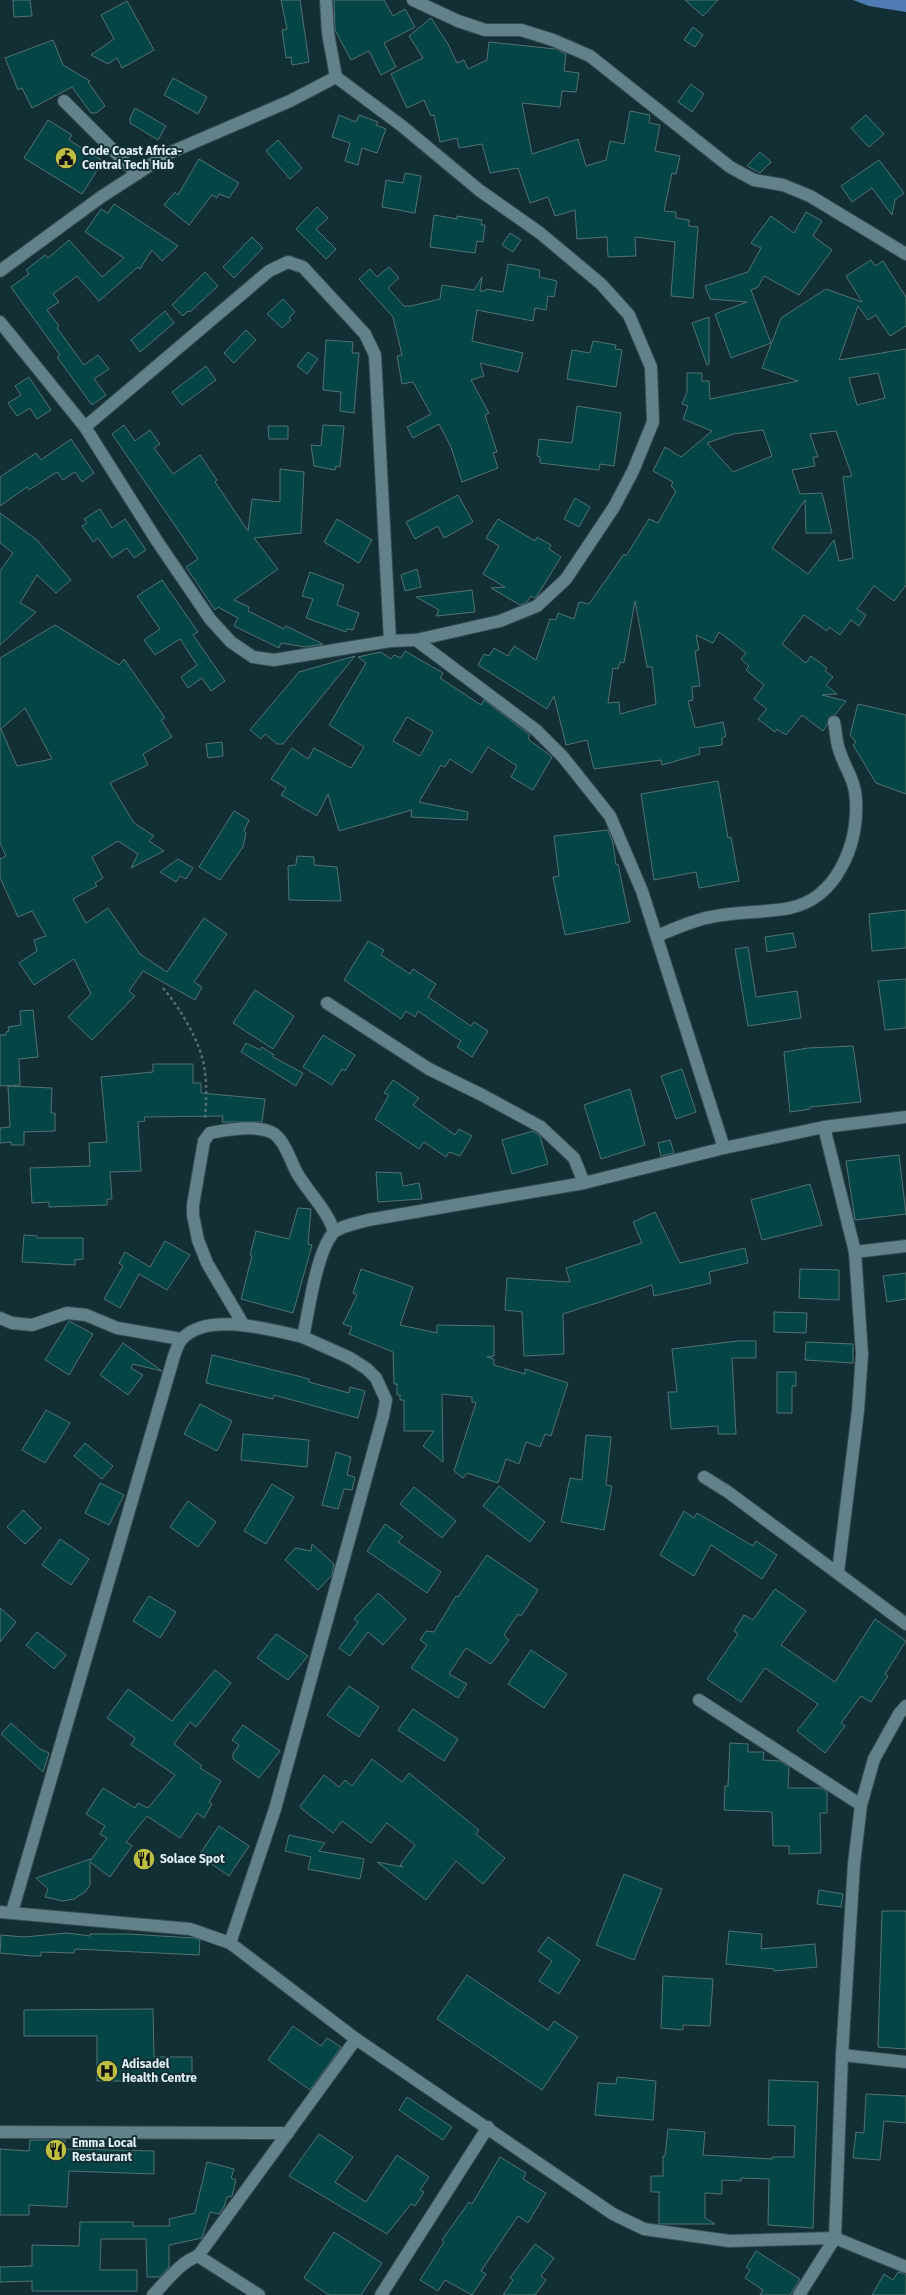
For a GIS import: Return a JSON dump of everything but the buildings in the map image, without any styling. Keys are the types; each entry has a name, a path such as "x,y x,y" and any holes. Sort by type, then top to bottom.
{"street":[{"path":"0,322 85,427 157,541 210,620 231,642 253,657 274,660 390,641 416,640 500,621 537,606 566,579 614,507 633,471 652,422 651,367 629,315 602,284 540,233 479,190 402,126 336,77 328,33 326,0"},
{"path":"413,0 458,21 485,30 521,30 553,40 590,56 730,167 754,180 782,185 810,196 906,254"},
{"path":"0,271 95,201 169,153 290,101 336,77"},
{"path":"64,101 137,174"},
{"path":"85,427 269,271 288,262 303,266 365,334 375,355 390,641"},
{"path":"416,640 536,730 564,757 610,816 642,891 724,1148"},
{"path":"656,936 709,917 740,912 769,911 803,904 822,891 836,877 849,853 854,834 856,802 855,785 838,747 834,722"},
{"path":"328,1003 430,1069 541,1126 574,1158 584,1183"},
{"path":"334,1232 368,1220 584,1183 724,1148 824,1127 906,1117"},
{"path":"824,1127 855,1252 862,1354 858,1411 838,1572"},
{"path":"243,1324 207,1263 198,1240 193,1215 204,1142 210,1133 246,1129 271,1132 282,1142 305,1187 332,1225 334,1232 318,1268 303,1337"},
{"path":"855,1252 906,1246"},
{"path":"0,1318 12,1323 32,1325 67,1313 86,1315 116,1328 181,1339"},
{"path":"230,1943 277,1802 319,1655 386,1400 376,1378 367,1369 350,1358 303,1337 243,1324 213,1326 194,1331 181,1339 174,1356 6,1912 190,1929 230,1943 356,2038 613,2214 644,2229 729,2241 835,2238 906,2267"},
{"path":"704,1477 728,1492 838,1572 906,1624"},
{"path":"699,1700 861,1805"},
{"path":"798,2295 835,2238 842,2055 854,1864 861,1805 874,1759 899,1714 906,1706"},
{"path":"153,2295 183,2264 190,2258 198,2256 356,2038"},
{"path":"842,2055 906,2062"},
{"path":"381,2295 488,2127"},
{"path":"0,2132 288,2132"},
{"path":"198,2256 258,2295"}],"path":[{"path":"163,988 177,1007 201,1052 205,1072 205,1122 210,1133"}],"water":[{"path":"853,0 906,0 906,12 869,6"}],"place":[{"name":"Code Coast Africa- Central Tech Hub","path":"66,158"},
{"name":"Solace Spot","path":"144,1859"},
{"name":"Adisadel Health Centre","path":"107,2071"},
{"name":"Emma Local Restaurant","path":"56,2150"}]}
